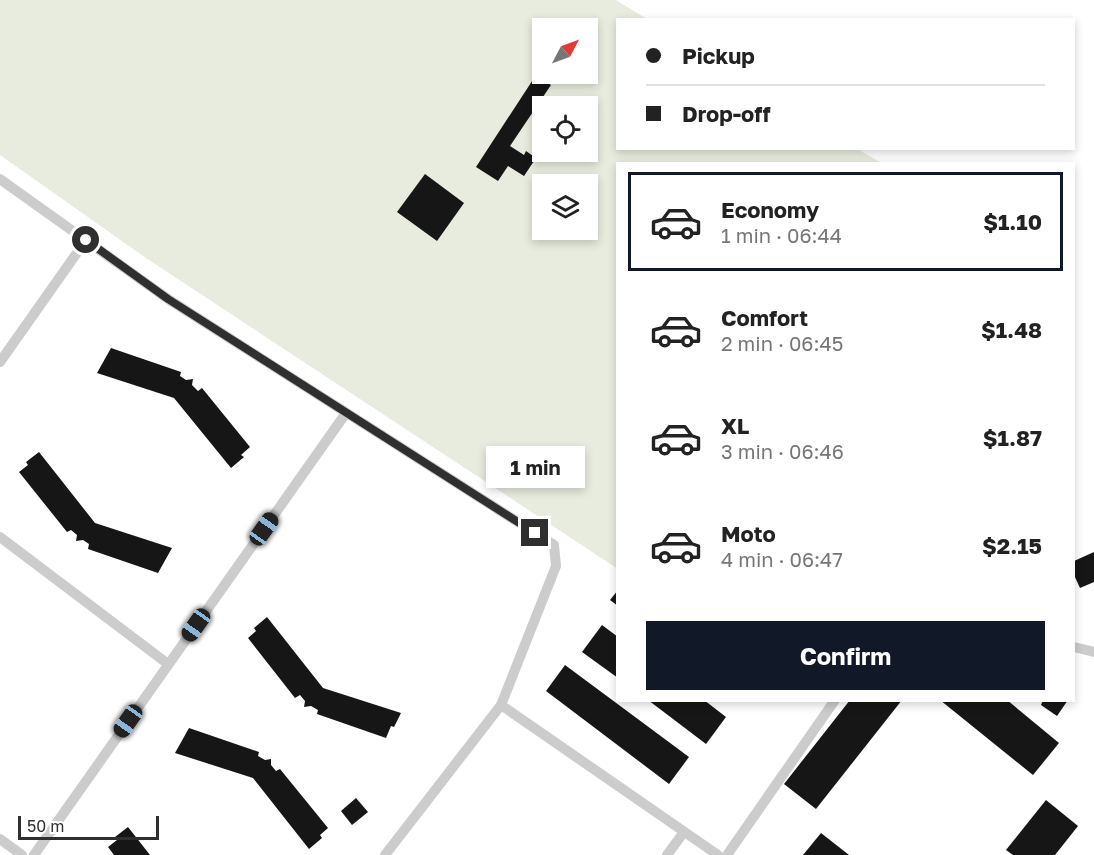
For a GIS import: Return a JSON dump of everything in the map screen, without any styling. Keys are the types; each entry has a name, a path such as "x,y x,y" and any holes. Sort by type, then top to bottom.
{"lane":[{"path":"0,179 168,299 554,545 556,566 501,705 385,855"},
{"path":"0,362 86,240"},
{"path":"34,855 346,413"},
{"path":"0,537 168,664"},
{"path":"1075,647 1094,652"},
{"path":"727,855 834,702"},
{"path":"501,705 718,855"},
{"path":"667,855 684,832"},
{"path":"0,839 22,855"}],"shaded area":[{"path":"0,0 616,0 645,18 616,18 616,150 859,150 880,162 616,162 616,568 146,258 0,155"}],"building":[{"path":"532,81 532,84 551,85 544,96 532,96 532,113 510,146 524,155 526,151 532,155 533,162 524,176 508,166 498,181 476,167"},
{"path":"425,174 464,203 437,241 397,212"},
{"path":"111,348 181,372 180,376 186,380 193,379 192,385 198,391 202,388 250,447 241,455 244,457 231,468 174,398 97,373"},
{"path":"39,452 95,523 172,548 158,573 88,549 89,544 83,540 76,541 77,535 71,530 67,532 19,472 28,465 26,462"},
{"path":"1094,552 1094,582 1080,588 1075,577 1075,561"},
{"path":"616,592 616,604 610,600"},
{"path":"267,617 323,688 401,713 394,727 391,726 386,738 317,714 318,710 311,706 304,707 305,701 300,695 295,698 248,638 256,631 254,628"},
{"path":"602,625 616,636 616,677 582,652"},
{"path":"565,665 689,757 669,784 546,691"},
{"path":"651,702 707,702 726,717 706,744"},
{"path":"848,702 900,702 816,809 784,784"},
{"path":"942,702 1009,702 1059,743 1033,775"},
{"path":"1042,702 1067,702 1057,716 1041,705"},
{"path":"189,728 259,752 258,756 265,760 271,759 271,765 276,771 280,769 328,828 320,835 322,838 309,849 253,778 175,753"},
{"path":"356,798 368,812 352,825 341,811"},
{"path":"1046,800 1078,826 1055,855 1013,855 1006,850"},
{"path":"128,827 150,855 114,855 108,847 117,840 115,837"},
{"path":"821,833 849,855 803,855"}],"route":[{"path":"86,240 168,299 535,533"}]}
